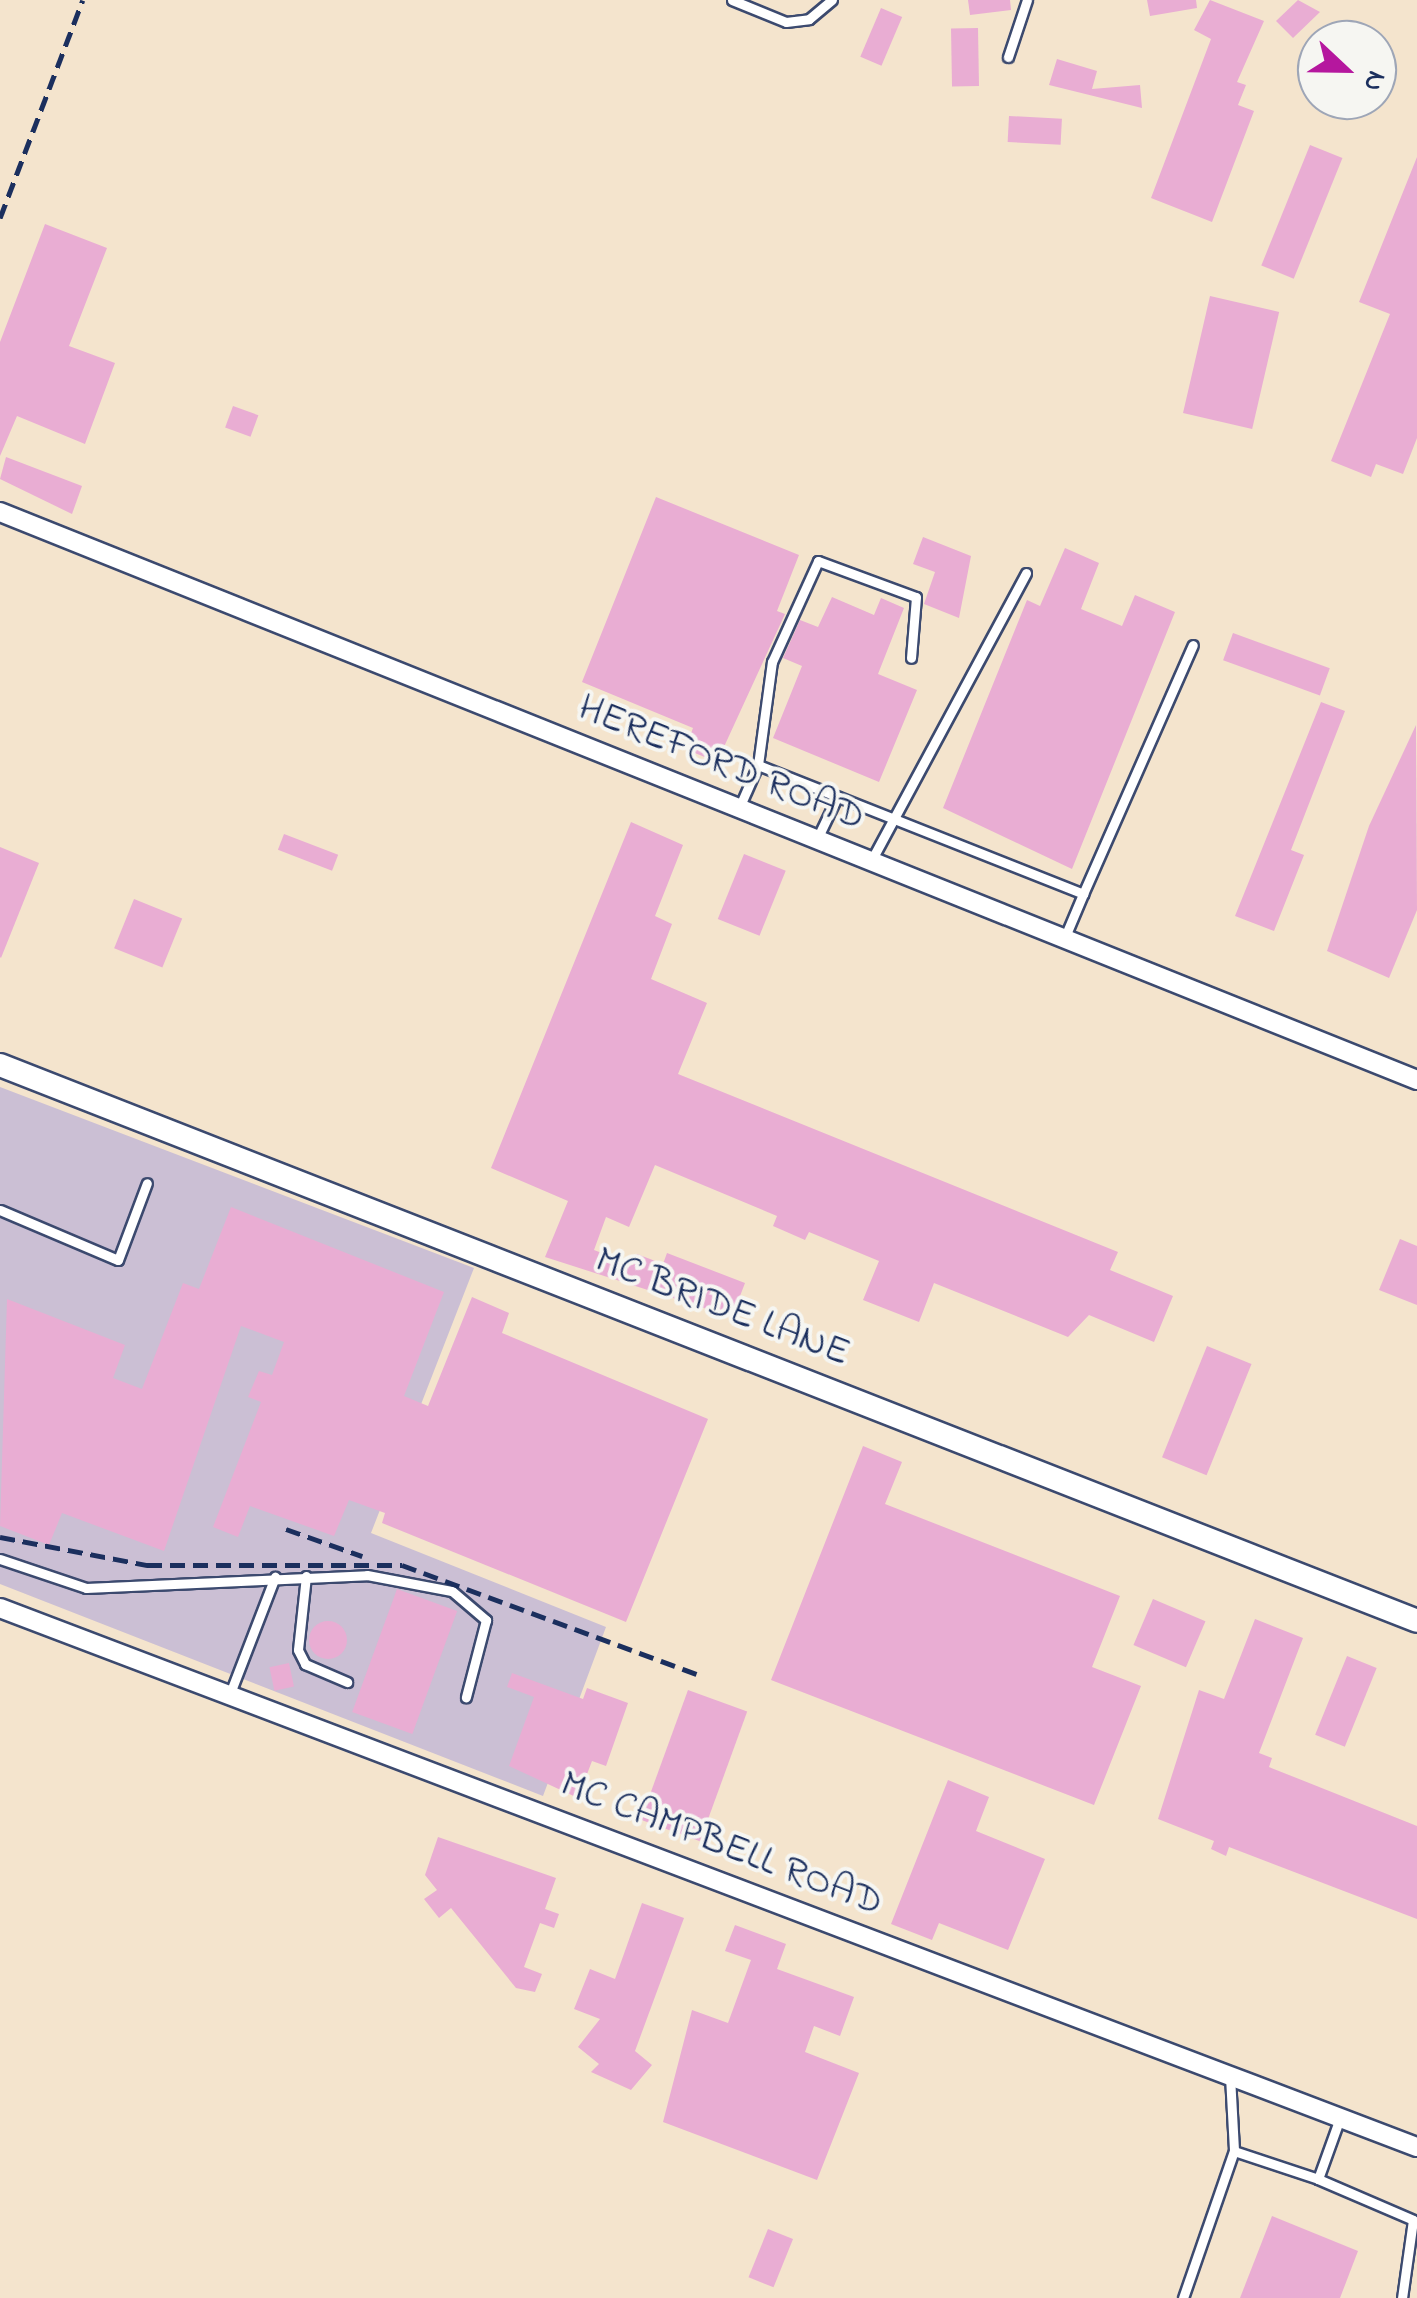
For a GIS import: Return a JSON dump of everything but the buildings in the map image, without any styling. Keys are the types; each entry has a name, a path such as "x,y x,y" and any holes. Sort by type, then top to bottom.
{"street":[{"name":"HEREFORD ROAD","path":"0,512 1417,1080"},
{"name":"MC BRIDE LANE","path":"0,1065 1417,1621"},
{"name":"MC CAMPBELL ROAD","path":"0,1608 1417,2147"}],"lane":[{"path":"732,0 786,22 810,19 832,0"},
{"path":"1008,57 1027,0"},
{"path":"739,808 758,765 772,662 818,561 916,597 910,658"},
{"path":"871,861 1026,573"},
{"path":"1064,939 1193,645"},
{"path":"758,765 1083,894"},
{"path":"817,840 836,797"},
{"path":"0,1210 118,1260 147,1183"},
{"path":"0,1559 86,1588 306,1576 416,1581 474,1602 486,1620 484,1644 466,1697"},
{"path":"306,1576 298,1650 305,1664 347,1682"},
{"path":"230,1696 274,1577"},
{"path":"1183,2298 1234,2152 1230,2076"},
{"path":"1318,2179 1340,2118"},
{"path":"1234,2152 1318,2179 1413,2220 1402,2298"}],"shaded area":[{"path":"0,1087 474,1268 371,1533 606,1627 543,1796 0,1584"}],"railway":[{"path":"0,218 83,0"},
{"path":"286,1529 362,1556"},
{"path":"0,1537 147,1565 402,1565 700,1675"}]}
